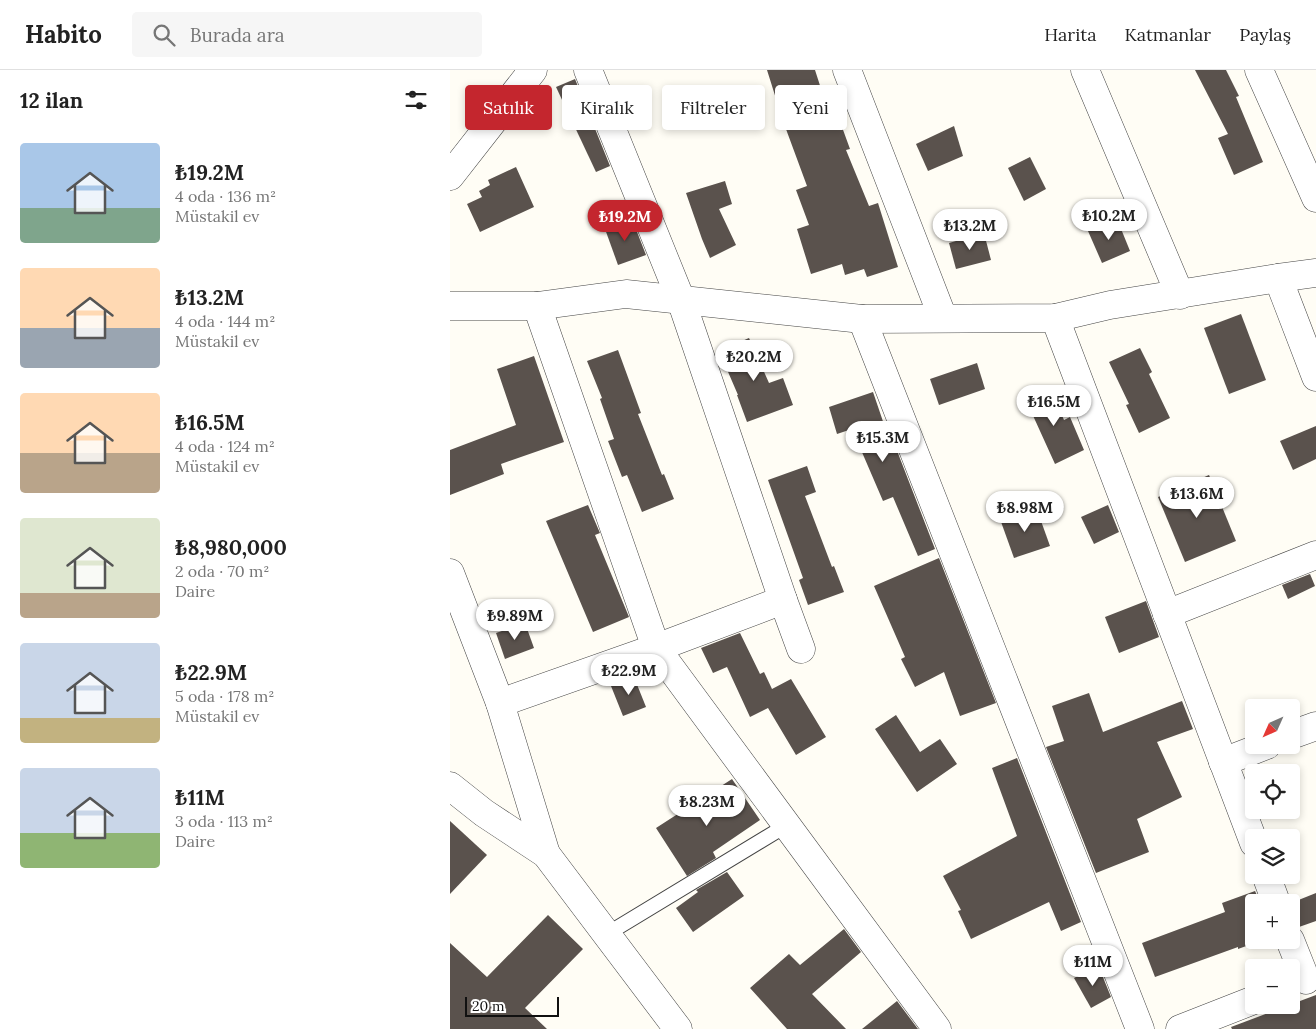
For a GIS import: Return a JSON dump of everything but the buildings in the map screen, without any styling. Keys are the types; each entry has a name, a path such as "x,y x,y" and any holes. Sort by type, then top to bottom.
{"street":[{"path":"450,176 533,70"},
{"path":"588,70 681,300 801,649"},
{"path":"847,70 943,318"},
{"path":"1085,70 1180,295"},
{"path":"1259,70 1316,198"},
{"path":"450,306 537,306 626,294 862,318 1055,318 1110,305 1316,273"},
{"path":"1278,278 1316,377"},
{"path":"537,306 656,648 937,1029"},
{"path":"862,318 1140,1029"},
{"path":"1055,318 1249,829"},
{"path":"1167,614 1316,555"},
{"path":"450,573 500,703 546,854"},
{"path":"500,703 656,648 783,600"},
{"path":"1300,732 1316,726"},
{"path":"1223,762 1245,754"},
{"path":"450,786 484,813 546,854 678,1029"},
{"path":"1293,949 1304,980"},
{"path":"1180,1029 1245,1004"}],"lane":[{"path":"607,934 787,825"}]}
